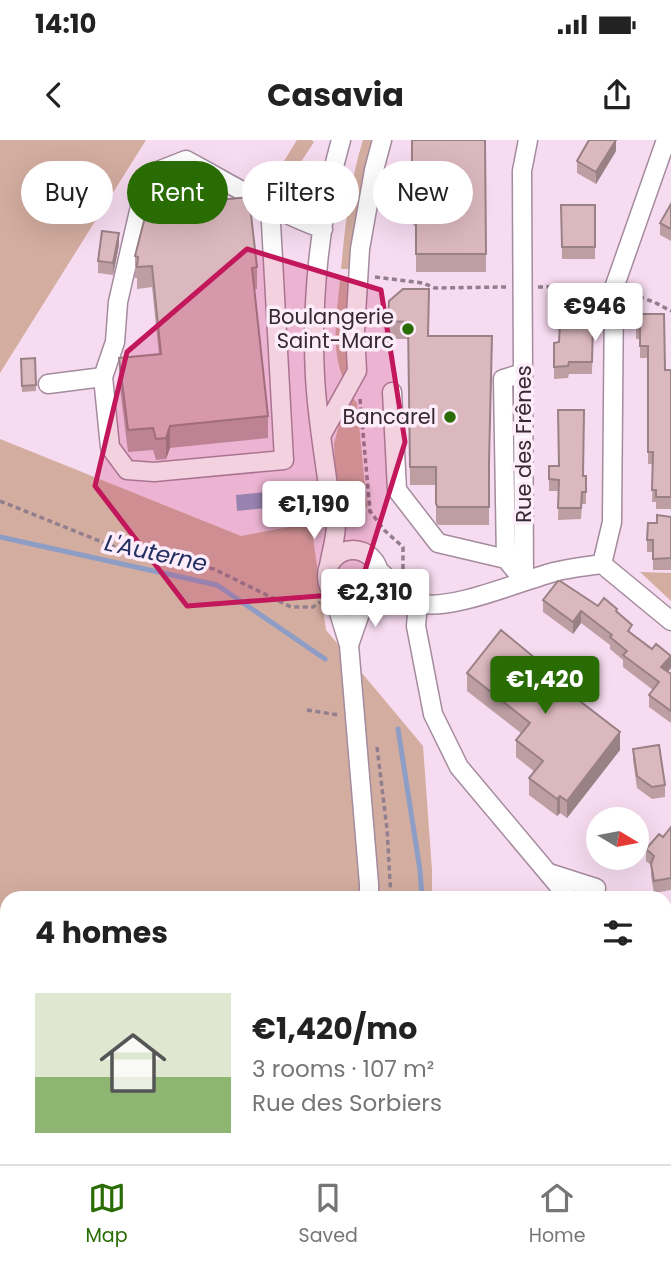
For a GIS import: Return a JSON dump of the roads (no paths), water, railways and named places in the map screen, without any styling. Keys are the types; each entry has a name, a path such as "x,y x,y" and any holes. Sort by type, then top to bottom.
{"street":[{"path":"341,140 323,229 315,326 315,377 321,436 336,523 359,551 371,558 378,570 397,590 418,603 447,604 556,571 602,564 671,621"},
{"path":"321,436 357,371 355,331 360,249 382,140"},
{"name":"Rue des Frênes","path":"524,581 522,172 528,140"},
{"path":"602,564 612,522 614,288 664,172 666,140"},
{"path":"242,190 186,160 159,171 142,198 118,302 115,342 103,377 110,447 127,470 154,472 284,460 271,224"},
{"path":"308,224 323,229"},
{"path":"506,559 503,379 523,373"},
{"path":"48,384 103,377"},
{"path":"392,392 397,491 438,543 506,559 524,581"},
{"path":"336,523 327,580 349,645 369,891"},
{"path":"329,566 338,555 359,551"},
{"path":"349,645 368,597 378,583 378,570"},
{"path":"333,593 340,599 357,602 397,590"},
{"path":"418,603 416,625 433,714 459,767 563,891"},
{"path":"548,872 596,888"}],"water":[{"path":"294,489 296,505 237,511 236,495"}],"waterway":[{"name":"L'Auterne","path":"0,537 217,585 325,659"},
{"name":"L'Auterne","path":"398,729 422,891"}],"place":[{"name":"Boulangerie Saint-Marc","path":"408,329"},
{"name":"Bancarel","path":"450,417"}]}
